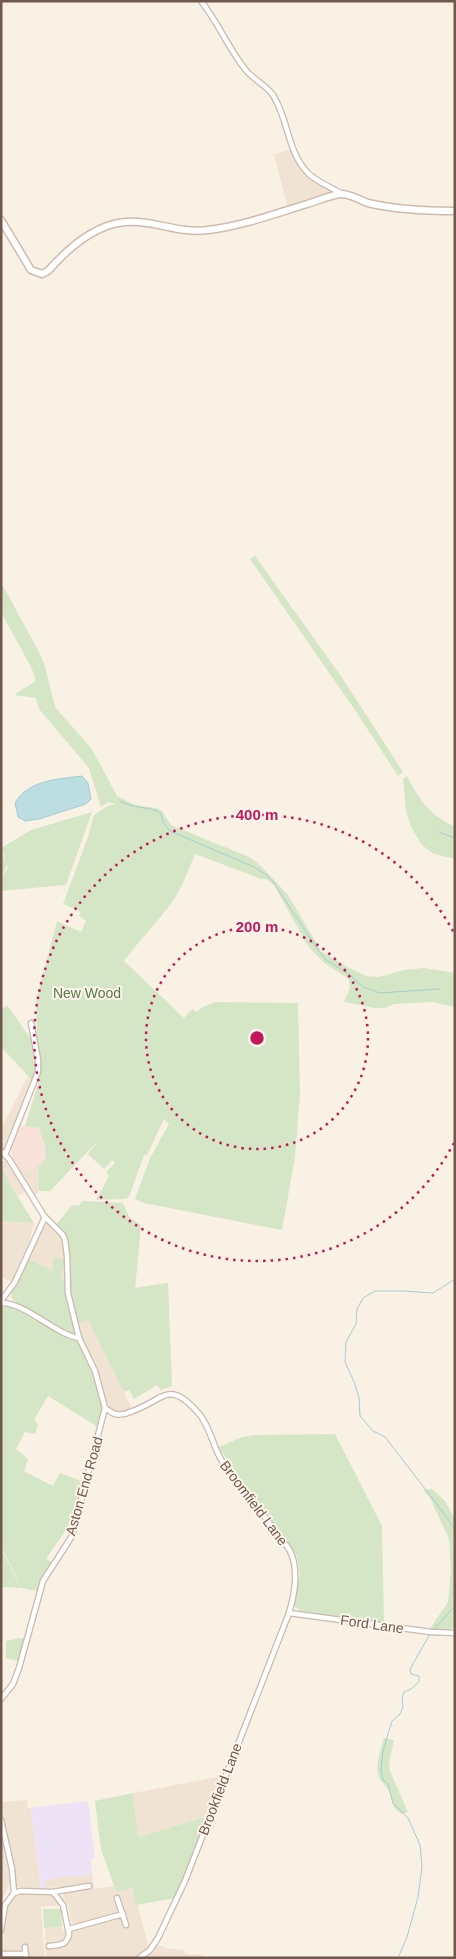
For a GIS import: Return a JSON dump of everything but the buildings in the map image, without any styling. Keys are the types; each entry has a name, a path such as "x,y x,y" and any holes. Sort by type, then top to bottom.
{"main road":[{"path":"1,220 31,270 42,274 48,271 75,244 89,234 117,224 137,221 184,229 206,230 248,223 342,194 369,203 425,210 455,211"}],"street":[{"path":"201,1 246,70 267,88 273,96 283,117 296,157 302,166 310,175 342,194"},
{"path":"31,1023 38,1060 38,1072 3,1153 44,1217 59,1230 65,1240 68,1293 79,1338 95,1371 105,1408"},
{"path":"44,1217 22,1268 1,1302 13,1305 79,1338"},
{"path":"8,1293 13,1305"},
{"name":"Broomfield Lane","path":"105,1408 113,1414 123,1414 136,1410 160,1396 171,1394 180,1397 201,1417 222,1461 248,1493 291,1553 295,1579 289,1613"},
{"name":"Aston End Road","path":"1,1699 13,1684 19,1668 44,1581 74,1531 105,1408"},
{"name":"Ford Lane","path":"289,1613 429,1632 455,1633"},
{"name":"Brookfield Lane","path":"139,1958 150,1950 158,1938 185,1881 289,1613"},
{"path":"1,1820 12,1869 14,1893"},
{"path":"1,1930 5,1905 14,1893 21,1891 53,1892 90,1886"},
{"path":"49,1946 64,1943 68,1939 69,1929 63,1905 53,1892"},
{"path":"117,1898 126,1925"},
{"path":"69,1929 122,1914"},
{"path":"1,1954 26,1956 25,1947"}],"shaded area":[{"path":"290,149 308,176 337,193 288,208 274,155"},
{"path":"28,1077 34,1082 4,1151 1,1150 1,1128"},
{"path":"17,1127 39,1128 47,1153 43,1163 23,1171 21,1166 16,1168 10,1147"},
{"path":"1,1161 9,1161 25,1192 18,1196 1,1166"},
{"path":"39,1165 39,1191 33,1197 16,1168 21,1166 23,1171"},
{"path":"1,1221 34,1223 28,1246 11,1282 1,1277"},
{"path":"44,1224 48,1224 60,1235 65,1251 65,1279 51,1276 29,1260"},
{"path":"88,1319 131,1406 130,1410 116,1413 109,1406 79,1333 77,1323"},
{"path":"223,1776 208,1816 138,1837 133,1793"},
{"path":"27,1800 28,1808 31,1808 41,1888 14,1887 14,1874 1,1802"},
{"path":"88,1801 95,1858 91,1859 92,1874 72,1877 71,1875 45,1880 45,1888 41,1888 31,1808"},
{"path":"1,1831 11,1881 1,1902"},
{"path":"72,1874 72,1877 92,1874 95,1889 114,1886 116,1892 133,1888 149,1948 136,1958 46,1958 45,1928 62,1927 63,1932 73,1930 68,1906 63,1896 64,1887 45,1888 45,1880"},
{"path":"45,1893 52,1895 59,1905 41,1907 45,1958 3,1958 5,1914 9,1903 19,1894"},
{"path":"156,1944 166,1948 183,1950 186,1954 204,1955 203,1958 141,1958"}],"green space":[{"path":"255,556 343,679 403,772 398,776 355,710 250,559"},
{"name":"New Wood","path":"1,582 39,652 45,666 55,707 92,749 117,796 135,805 156,808 162,811 171,825 249,857 258,863 288,895 321,951 347,967 366,976 379,977 404,970 424,968 455,973 455,1007 433,1002 394,1004 385,1008 375,1008 344,1002 350,988 349,979 324,963 308,946 274,885 266,879 261,879 195,854 177,894 164,913 124,961 184,1018 192,1009 197,1012 202,1007 216,1002 298,1003 300,1094 295,1157 282,1230 144,1203 135,1199 150,1158 169,1124 164,1119 147,1155 144,1155 129,1197 125,1199 96,1200 109,1176 106,1172 115,1163 112,1160 104,1169 88,1154 95,1145 105,1154 95,1144 50,1191 39,1191 39,1165 45,1157 45,1148 39,1128 25,1126 40,1078 36,1001 57,921 81,932 86,921 79,916 81,912 63,904 88,837 94,815 108,806 116,804 108,802 101,807 89,768 39,709 36,698 14,695 36,681 32,669 1,612"},
{"path":"407,776 426,806 438,817 455,827 455,859 434,854 422,845 411,827 406,811 403,779"},
{"path":"92,812 66,885 1,891 1,879 8,867 7,865 1,877 1,851 7,863 1,848 31,830"},
{"path":"7,1005 33,1044 36,1055 34,1082 1,1047 1,1009"},
{"path":"1,1166 19,1199 34,1223 1,1221"},
{"path":"82,1201 123,1203 129,1217 141,1225 135,1289 168,1283 172,1386 161,1390 157,1385 134,1399 129,1390 124,1392 88,1320 77,1323 69,1288 68,1247 66,1239 56,1225 72,1205 79,1206"},
{"path":"54,1258 64,1259 61,1278 65,1279 65,1291 75,1335 18,1306 11,1297 12,1290 29,1260 51,1270 52,1276"},
{"path":"5,1306 17,1310 78,1342 94,1376 102,1400 103,1410 98,1427 48,1396 34,1420 38,1424 35,1434 25,1432 16,1449 28,1459 24,1471 53,1486 60,1473 84,1482 73,1523 71,1522 46,1559 53,1563 37,1591 21,1588 1,1546 1,1307"},
{"path":"335,1434 382,1526 384,1623 301,1611 294,1606 300,1573 296,1554 247,1489 219,1447 242,1437 256,1435"},
{"path":"432,1489 445,1501 455,1519 455,1625 451,1630 429,1630 448,1602 451,1571 449,1539 430,1498 423,1490"},
{"path":"1,1548 20,1587 21,1588 1,1587"},
{"path":"26,1638 18,1661 6,1658 6,1641"},
{"path":"384,1738 394,1740 389,1769 408,1812 402,1814 393,1806 389,1791 379,1778 378,1758"},
{"path":"133,1793 138,1837 208,1816 175,1898 136,1905 133,1888 116,1892 101,1849 95,1801"},
{"path":"43,1909 61,1909 62,1927 44,1928"}],"water":[{"path":"82,776 88,783 91,799 86,804 39,819 25,821 18,817 15,803 28,790 44,782"}],"waterway":[{"path":"120,801 161,813 163,822 170,831 254,867 268,876 275,884"},
{"path":"439,832 455,838"},
{"path":"275,885 325,959 350,975 363,987 380,993 439,989"},
{"path":"455,1279 433,1293 375,1291 363,1298 357,1309 356,1324 346,1342 345,1362 359,1398 360,1416 373,1431 385,1437 455,1529"},
{"path":"434,1629 455,1606"},
{"path":"398,1958 407,1937 418,1897 422,1867 420,1845 408,1818 393,1803 388,1784 383,1780 381,1770 383,1751 392,1721 400,1714 403,1707 402,1698 404,1692 419,1682 419,1676 411,1674 410,1669 430,1634"}]}
